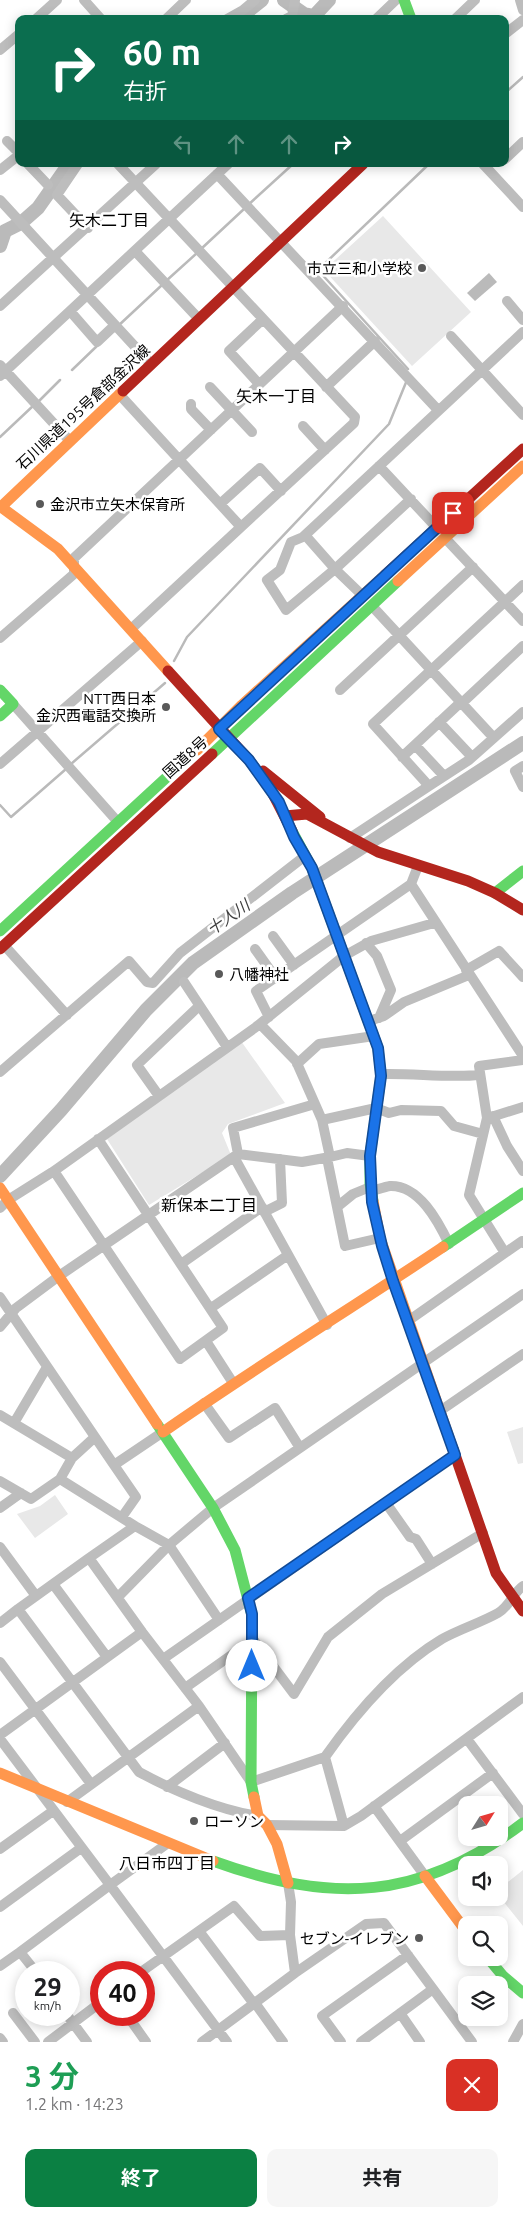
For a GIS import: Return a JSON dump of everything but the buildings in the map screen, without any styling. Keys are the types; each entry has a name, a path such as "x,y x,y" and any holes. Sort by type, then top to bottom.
{"main road":[{"path":"404,0 410,15"},
{"name":"石川県道195号倉部金沢線","path":"335,935 312,868 271,790 249,760 50,541 0,507 69,440 282,242 358,167"},
{"name":"国道8号","path":"188,758 523,449"},
{"name":"国道8号","path":"2,947 523,466"},
{"path":"0,690 13,704 0,716"},
{"path":"249,760 314,811 328,825"},
{"name":"国道8号","path":"0,931 175,770"},
{"path":"285,816 307,814 352,840 378,852 468,881 494,893 523,910"},
{"path":"494,893 523,871"},
{"path":"335,935 374,1020 374,1036 378,1048 381,1074 370,1156 370,1189 380,1238 393,1281 496,1573 523,1612"},
{"path":"163,1432 233,1383 327,1325 523,1193"},
{"path":"2,1197 59,1276 163,1432 213,1508 235,1550 252,1614 251,1782 258,1816 267,1825 277,1844 288,1883"},
{"path":"0,1774 168,1844 240,1870 288,1883 380,1888 425,1876 454,1865 523,1823"},
{"path":"425,1876 458,1920"},
{"path":"495,1966 503,1976 523,1992"}],"street":[{"path":"40,15 57,0"},
{"path":"84,0 97,15"},
{"path":"171,15 186,0"},
{"path":"234,15 255,0"},
{"path":"380,15 396,0"},
{"path":"520,0 523,10"},
{"path":"459,15 470,2"},
{"path":"509,31 523,20"},
{"path":"0,50 15,37"},
{"path":"7,141 15,150"},
{"path":"509,155 523,142"},
{"path":"0,170 15,157"},
{"path":"31,167 48,185"},
{"path":"76,167 57,195 88,228"},
{"path":"121,167 355,417 354,423 131,629"},
{"path":"0,306 53,257 88,228 153,167"},
{"path":"69,440 2,371 70,311 225,167"},
{"path":"486,167 522,205"},
{"path":"491,172 497,167"},
{"path":"217,174 343,306 438,410"},
{"path":"0,200 151,364"},
{"path":"135,251 199,318"},
{"path":"506,301 523,320"},
{"path":"0,638 74,574 74,558 343,306"},
{"path":"70,311 97,342 116,326"},
{"path":"259,384 229,352 263,319"},
{"path":"411,499 336,569 286,610 268,580 280,570 291,542 305,535 523,332"},
{"path":"452,336 523,415"},
{"path":"326,387 375,341"},
{"path":"210,387 252,432"},
{"path":"119,394 241,527"},
{"path":"190,404 190,408 211,430"},
{"path":"303,426 325,450"},
{"path":"379,466 437,528"},
{"path":"220,504 260,468 281,491"},
{"path":"305,535 363,596"},
{"path":"445,538 523,620"},
{"path":"340,690 473,567"},
{"path":"429,786 373,724 523,585"},
{"path":"372,606 493,737"},
{"path":"0,764 142,641"},
{"path":"402,757 523,646"},
{"path":"13,704 117,822"},
{"path":"352,840 472,757 523,712"},
{"path":"439,722 472,757"},
{"path":"415,745 444,776"},
{"path":"523,766 515,771 514,774 523,787"},
{"path":"0,1072 129,962 147,982 153,983 180,953 305,856"},
{"path":"269,1017 256,991 411,884 418,866"},
{"path":"411,884 434,923 523,1056"},
{"path":"2,1197 54,1171 260,1024 344,956 366,943 434,923"},
{"path":"273,936 294,964"},
{"path":"366,943 377,956 391,990 374,1020"},
{"path":"2,947 67,1015"},
{"path":"255,949 275,977"},
{"path":"374,1020 404,1002 467,972 499,951 523,977"},
{"path":"184,982 198,1007 228,1047"},
{"path":"159,1096 137,1065 198,1007"},
{"path":"260,1024 297,1064 322,1120 345,1246 380,1238"},
{"path":"297,1064 319,1044 374,1036"},
{"path":"523,1060 479,1066 490,1117 523,1171"},
{"path":"381,1074 416,1072 439,1076 480,1075"},
{"path":"315,1104 232,1128 236,1156 327,1325"},
{"path":"490,1117 523,1107"},
{"path":"322,1120 376,1108 389,1113 401,1110 441,1111 454,1126 483,1134"},
{"path":"490,1117 483,1134 469,1195 505,1253"},
{"path":"54,1171 180,1359 223,1328 212,1308 98,1139"},
{"path":"0,1327 11,1314 59,1276 236,1156 302,1162 347,1153 370,1156"},
{"path":"182,1264 263,1209 282,1203 280,1159"},
{"path":"337,1206 353,1194 370,1189 390,1186 406,1190 428,1209 449,1244"},
{"path":"408,1321 523,1241"},
{"path":"212,1308 288,1255"},
{"path":"118,1598 168,1545 213,1508 523,1294"},
{"path":"0,1297 136,1498 122,1517"},
{"path":"206,1340 233,1383"},
{"path":"440,1411 523,1354"},
{"path":"14,1423 47,1367"},
{"path":"204,1403 229,1438 275,1408 300,1448"},
{"path":"0,1415 72,1458"},
{"path":"114,1465 163,1432"},
{"path":"0,1481 30,1499 60,1479 72,1458 95,1437"},
{"path":"163,1659 455,1455"},
{"path":"60,1479 168,1545 219,1620"},
{"path":"0,1508 21,1493"},
{"path":"386,1502 410,1537 416,1539 432,1564"},
{"path":"0,1623 135,1526"},
{"path":"185,1688 240,1649 252,1643 294,1694 328,1637 382,1594 483,1533"},
{"path":"0,1547 36,1596"},
{"path":"89,1558 142,1632 199,1706 251,1782 325,1757 338,1738 389,1681 414,1657 444,1638 499,1612 513,1600 515,1591 523,1586"},
{"path":"53,1584 107,1657"},
{"path":"18,1609 139,1772 167,1787 234,1812 258,1816"},
{"path":"142,1632 35,1709 0,1737 53,1811 164,1955 227,2042"},
{"path":"0,1662 91,1784"},
{"path":"267,1825 344,1826 523,1697"},
{"path":"67,1802 199,1706"},
{"path":"467,1739 523,1814"},
{"path":"167,1787 225,1743"},
{"path":"325,1757 344,1826"},
{"path":"400,1841 493,1773"},
{"path":"374,1806 425,1876"},
{"path":"0,1849 53,1811"},
{"path":"0,1966 168,1844"},
{"path":"0,1907 81,1848"},
{"path":"288,1883 291,1902 290,1935 295,1973"},
{"path":"155,1962 234,1906 260,1936 290,1935"},
{"path":"202,2042 295,1973 366,1924 384,1923 472,2042"},
{"path":"199,1931 283,2042"},
{"path":"20,1952 27,1961"},
{"path":"341,2042 322,2016 408,1955"},
{"path":"360,2042 433,1989"},
{"path":"13,2013 35,2042"},
{"path":"400,2013 420,2042"},
{"path":"512,2042 523,2024"},
{"path":"48,2042 63,2026"},
{"path":"75,2026 88,2042"},
{"path":"135,2026 146,2042"},
{"path":"0,2038 3,2042"}],"shaded area":[{"path":"383,216 471,312 412,366 324,270"},
{"path":"489,273 497,282 475,301 467,293"},
{"path":"241,1041 285,1103 228,1124 222,1133 231,1155 149,1205 107,1139"},
{"path":"523,1427 523,1463 518,1464 507,1432"},
{"path":"55,1495 68,1514 35,1538 17,1514 40,1506"},
{"path":"523,1870 523,1926 507,1906 508,1882"}],"waterway":[{"path":"243,15 262,0"},
{"path":"284,0 304,14 309,15"},
{"path":"315,15 329,0"},
{"path":"509,89 523,77"},
{"path":"0,246 5,231 21,223 38,208 67,167"},
{"path":"248,205 290,167"},
{"path":"408,369 318,270 426,167"},
{"path":"201,249 244,209"},
{"path":"166,281 197,253"},
{"path":"118,326 162,285"},
{"path":"72,370 98,345"},
{"path":"38,402 60,380"},
{"path":"174,661 187,637 389,424 407,380"},
{"path":"0,437 34,405"},
{"path":"71,764 165,683"},
{"name":"十人川","path":"0,1176 61,1110 146,1010 193,963 292,893 523,743"},
{"path":"0,805 11,817 66,769"}],"traffic: fast":[{"path":"404,0 410,15"},
{"path":"212,754 398,581"},
{"path":"0,690 13,704 0,716"},
{"path":"0,931 167,777"},
{"path":"292,831 312,868 378,1048 381,1076 370,1156 370,1183 373,1201"},
{"path":"495,893 523,871"},
{"path":"443,1247 523,1193"},
{"path":"157,1424 213,1508 235,1550 252,1615 251,1782 254,1797"},
{"path":"213,1861 256,1875 297,1884 336,1888 374,1887 411,1881 448,1868 485,1849 523,1823"},
{"path":"495,1966 523,1993"}],"traffic: slow":[{"path":"123,391 1,507 58,549 168,671"},
{"path":"398,581 523,466"},
{"path":"197,750 242,705 385,575"},
{"path":"0,1188 157,1424"},
{"path":"373,1201 380,1238 453,1449"},
{"path":"163,1432 443,1247"},
{"path":"0,1773 213,1861"},
{"path":"254,1797 258,1816 267,1825 277,1844 288,1883"},
{"path":"425,1876 458,1920"}],"traffic: jam":[{"path":"123,391 360,167"},
{"path":"385,575 523,449"},
{"path":"168,671 249,760 271,790 292,831"},
{"path":"0,949 212,754"},
{"path":"263,771 320,817"},
{"path":"285,816 307,814 378,852 468,881 495,893 523,910"},
{"path":"453,1449 496,1573 523,1611"}],"place":[{"name":"市立三和小学校","path":"422,268"},
{"name":"金沢市立矢木保育所","path":"40,504"},
{"name":"NTT西日本 金沢西電話交換所","path":"166,707"},
{"name":"八幡神社","path":"219,974"},
{"name":"ローソン","path":"194,1821"},
{"name":"セブン-イレブン","path":"419,1938"}],"district":[{"name":"矢木二丁目","path":"109,220"},
{"name":"矢木一丁目","path":"276,396"},
{"name":"新保本二丁目","path":"209,1205"},
{"name":"八日市四丁目","path":"167,1863"}],"route":[{"path":"252,1666 252,1614 248,1598 455,1455 393,1281 382,1246 372,1202 370,1156 381,1076 378,1048 312,868 294,837 279,802 259,772 219,729 453,513"}]}
